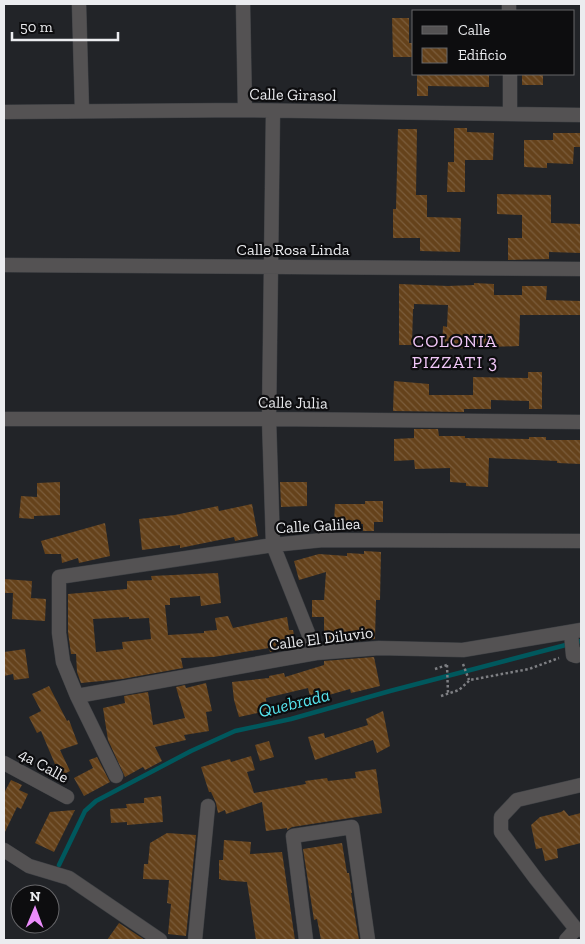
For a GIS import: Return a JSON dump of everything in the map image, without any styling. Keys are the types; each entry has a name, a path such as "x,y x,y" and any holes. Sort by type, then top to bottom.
{"street":[{"path":"80,4 82,111"},
{"path":"243,4 245,110"},
{"path":"510,75 510,114"},
{"name":"Calle Girasol","path":"4,112 245,110 272,112 581,115"},
{"path":"272,112 269,419 273,544 316,653"},
{"name":"Calle Rosa Linda","path":"4,265 581,269"},
{"name":"Calle Julia","path":"4,418 581,422"},
{"name":"Calle Galilea","path":"77,696 63,662 59,633 59,577 273,544 323,540 581,541"},
{"name":"Calle El Diluvio","path":"77,696 316,653 379,648 462,650 574,634 577,654"},
{"path":"77,696 116,776"},
{"name":"4a Calle","path":"4,763 67,797"},
{"path":"566,940 579,930 536,879 501,832 501,817 517,800 581,786"},
{"path":"195,940 208,806"},
{"path":"306,940 293,836 352,827 368,940"},
{"path":"4,850 29,866 69,878 160,940"}],"path":[{"path":"441,696 459,690 470,680 529,669 577,654"},
{"path":"446,665 448,694"},
{"path":"465,670 470,680"}],"building":[{"path":"392,18 409,18 409,43 412,43 412,57 393,57"},
{"path":"417,75 489,75 489,87 428,86 428,96 417,96"},
{"path":"522,75 543,75 543,85 522,85"},
{"path":"454,128 467,128 467,132 494,133 493,160 465,160 465,192 447,192 448,162 454,162"},
{"path":"398,129 417,129 416,195 427,195 427,217 461,218 460,252 420,251 420,238 393,238 393,209 396,209"},
{"path":"553,133 581,133 581,147 574,147 573,164 547,163 547,168 524,167 524,140 553,140"},
{"path":"497,194 551,195 551,223 581,224 581,253 549,252 549,259 508,260 508,238 522,238 522,215 497,214"},
{"path":"474,283 494,284 494,295 522,295 522,286 547,286 546,300 581,301 581,315 520,315 519,346 442,349 443,326 447,327 448,305 414,304 412,345 399,345 399,284 448,286 474,285"},
{"path":"528,372 542,372 542,409 529,409 529,401 491,400 491,409 464,409 464,412 393,411 394,381 429,384 429,395 473,395 473,377 528,378"},
{"path":"414,429 438,429 439,436 465,436 465,438 529,439 529,437 546,437 546,440 581,440 581,464 489,458 488,487 466,486 466,483 450,482 450,468 415,469 414,460 394,461 394,439 414,438"},
{"path":"60,482 60,515 34,516 34,519 19,518 21,496 37,497 37,483"},
{"path":"280,482 307,482 307,506 281,507"},
{"path":"365,501 383,501 383,522 374,522 374,531 363,531 363,524 334,523 335,504 365,504"},
{"path":"252,504 258,536 235,541 234,537 180,548 180,545 142,550 139,519 175,515 218,506 219,511"},
{"path":"105,523 110,556 79,563 78,558 62,563 61,554 45,554 41,541"},
{"path":"364,551 381,552 380,600 376,600 375,639 324,644 324,617 312,617 312,600 324,600 326,572 299,580 294,561 319,554 347,556 347,553 364,554"},
{"path":"218,573 221,603 201,606 200,596 170,598 170,605 165,605 168,635 204,633 204,631 217,630 215,618 228,616 233,628 287,617 289,630 293,630 296,647 270,652 269,648 213,657 181,658 183,668 122,679 81,683 77,672 76,654 71,654 68,632 68,594 127,589 127,581 152,580 151,576","holes":["129,617 129,619 149,618 151,639 122,642 123,649 96,652 93,619"]},
{"path":"4,579 32,581 31,598 46,599 45,621 12,619 13,593 4,593"},
{"path":"25,649 29,678 14,680 13,674 4,676 4,652"},
{"path":"374,657 380,686 351,693 350,689 311,700 308,688 266,698 267,711 239,717 234,700 232,682 269,678 269,676 284,673 285,677 324,665 324,661"},
{"path":"206,683 212,711 206,712 209,731 184,735 186,740 155,747 162,761 145,770 143,767 125,777 108,740 103,708 125,703 124,696 148,692 153,725 185,718 176,687 185,685 186,688"},
{"path":"49,686 67,721 69,720 78,744 60,750 70,771 60,776 41,731 37,733 29,717 41,711 32,694"},
{"path":"383,711 390,746 377,753 373,740 315,760 308,737 324,733 325,738 368,725 366,719"},
{"path":"269,741 274,757 260,761 255,745"},
{"path":"251,756 255,770 247,772 254,793 306,784 305,781 327,778 328,781 356,778 355,772 376,769 382,813 292,827 287,830 287,828 266,831 262,802 226,814 225,810 218,813 216,803 211,792 209,792 201,767 230,759 231,762"},
{"path":"97,757 110,782 84,796 74,778 93,768 89,760"},
{"path":"11,780 22,785 19,790 28,794 21,809 17,807 4,834 4,793"},
{"path":"161,796 163,822 127,825 127,822 111,823 110,809 127,808 126,804 144,803 144,798"},
{"path":"75,810 54,852 35,843 50,812"},
{"path":"564,810 569,816 581,813 581,843 557,849 558,858 545,861 542,848 536,849 531,825 540,817"},
{"path":"167,833 196,835 186,936 168,934 171,904 167,903 169,880 143,879 144,864 148,864 150,843"},
{"path":"224,840 251,842 250,854 282,852 295,940 256,940 247,882 219,879 219,860 223,860"},
{"path":"342,843 347,873 349,873 359,940 321,940 317,919 314,920 303,849"},
{"path":"119,923 145,940 107,940"}],"waterway":[{"name":"Quebrada","path":"59,865 85,811 96,801 191,751 235,731 291,719 581,641"}],"district":[{"name":"COLONIA PIZZATI 3","path":"455,351"}]}
